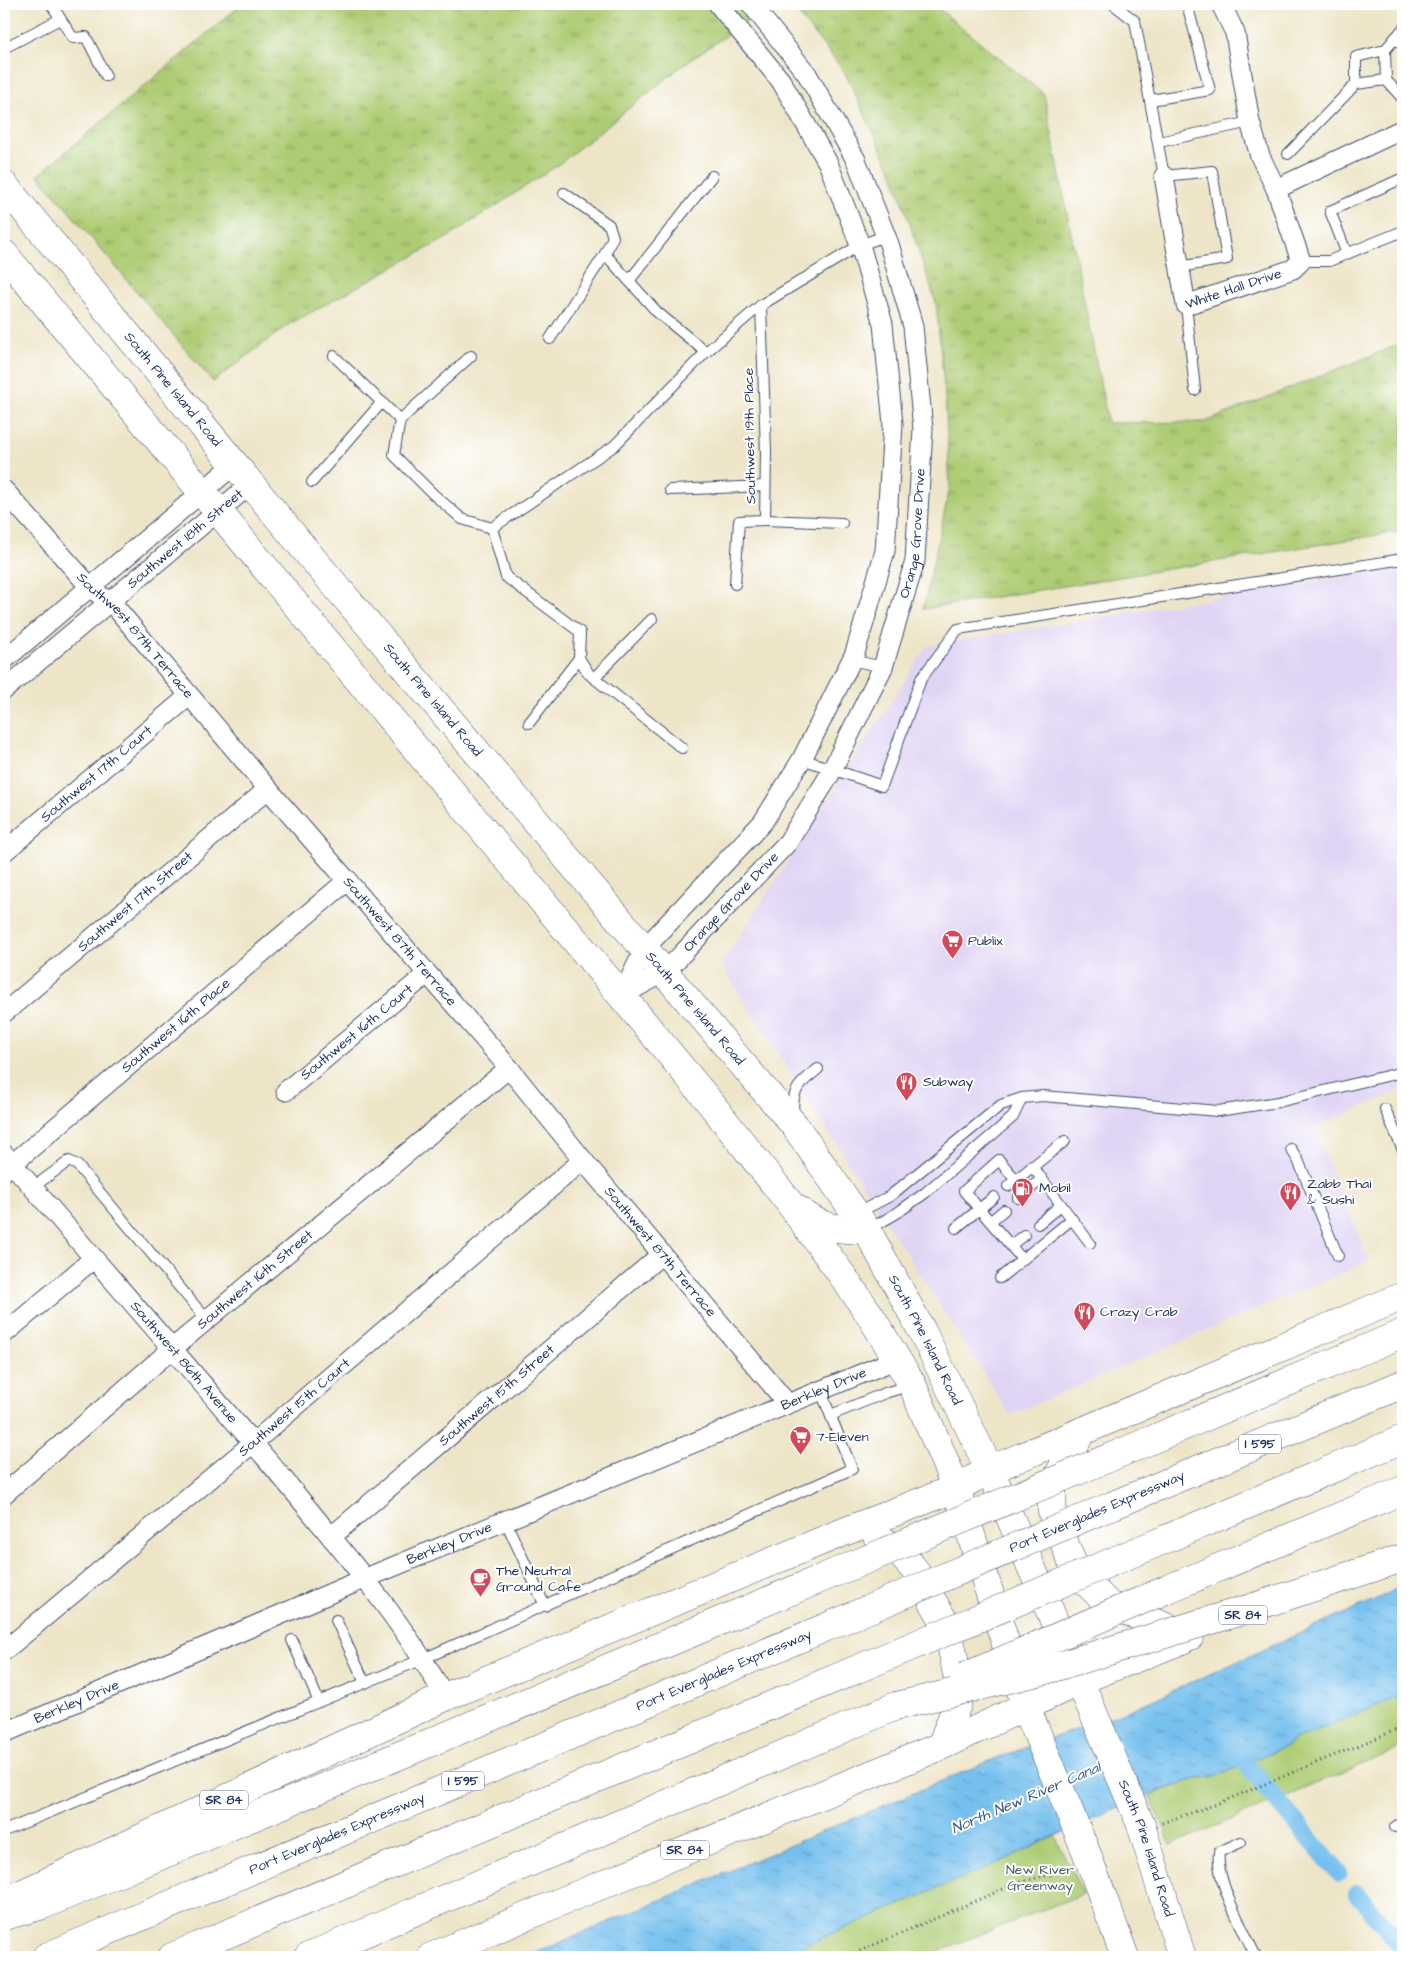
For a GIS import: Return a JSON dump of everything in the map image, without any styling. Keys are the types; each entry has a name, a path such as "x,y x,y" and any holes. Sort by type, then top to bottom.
{"main road":[{"name":"South Pine Island Road","path":"4,185 244,473 311,557 795,1126 860,1220 922,1331 990,1470 1080,1681 1150,1825 1182,1957"},
{"path":"4,254 622,995 788,1201 870,1315 912,1384 956,1488 1026,1707 1082,1858 1125,1957"},
{"path":"788,1201 815,1223 837,1229 860,1220"},
{"name":"SR 84","path":"4,1902 445,1697 836,1535 956,1488 990,1470 1403,1296"},
{"path":"4,1916 43,1905 1403,1333"},
{"name":"Port Everglades Expressway","path":"46,1957 1403,1384"},
{"path":"1082,1431 1052,1489 1052,1512 1076,1572 1109,1605 1191,1636"},
{"path":"172,1957 1403,1439"},
{"path":"308,1957 1403,1490"},
{"path":"836,1535 878,1536 899,1552 914,1568 948,1628 959,1685 957,1705 940,1746"},
{"name":"SR 84","path":"432,1957 569,1898 940,1746 1080,1681 1286,1598 1403,1543"},
{"path":"896,1706 1039,1672 1248,1609 1403,1558"}],"street":[{"name":"Orange Grove Drive","path":"622,995 645,948 763,822 802,759 851,660 885,551 893,424 883,324 860,246 828,163 781,80 718,4"},
{"name":"Orange Grove Drive","path":"622,995 665,972 788,842 833,769 883,667 915,561 923,429 913,326 885,236 856,160 808,74 751,4"},
{"name":"White Hall Drive","path":"1164,176 1186,305 1293,269 1301,261 1276,189 1260,156 1250,122 1235,33 1221,4"},
{"path":"1276,189 1403,129"},
{"name":"Southwest 18th Street","path":"4,660 90,587 209,502 244,473"},
{"name":"Southwest 18th Street","path":"4,690 108,602 209,502 244,473"},
{"name":"Southwest 87th Terrace","path":"4,490 90,587 117,609 268,789 509,1068 583,1160 787,1403"},
{"name":"Southwest 17th Court","path":"4,852 189,696"},
{"name":"Southwest 17th Street","path":"4,1013 268,789"},
{"name":"Southwest 16th Place","path":"6,1163 348,880"},
{"name":"Southwest 16th Court","path":"286,1091 428,974"},
{"name":"Southwest 16th Street","path":"4,1494 173,1348 509,1068"},
{"name":"Southwest 15th Court","path":"4,1651 253,1443 583,1160"},
{"name":"Southwest 86th Avenue","path":"6,1163 32,1188 93,1260 173,1348 366,1578 424,1659 445,1697"},
{"name":"Southwest 15th Street","path":"331,1537 662,1254"},
{"path":"4,1334 93,1260"},
{"name":"Berkley Drive","path":"4,1733 366,1578 897,1358"}],"lane":[{"path":"51,4 73,38 86,36 106,76"},
{"path":"1113,4 1135,21 1164,176 1212,171 1227,258 1179,267"},
{"path":"1151,100 1210,90 1187,4"},
{"path":"4,48 60,19"},
{"path":"1356,84 1356,57 1385,50 1399,41 1403,29"},
{"path":"1385,50 1386,80 1403,99"},
{"path":"1288,154 1356,84 1386,80"},
{"path":"1159,142 1250,122"},
{"path":"629,281 712,176"},
{"path":"1347,254 1330,211 1403,178"},
{"path":"550,339 605,254 613,237 609,225 564,192"},
{"path":"1301,261 1329,261 1403,231"},
{"path":"492,528 614,446 706,352 761,305 860,246 885,236"},
{"path":"605,254 657,312 706,352"},
{"name":"Southwest 19th Place","path":"761,305 766,452 765,520 842,523"},
{"path":"1186,305 1195,390"},
{"path":"334,356 400,420"},
{"path":"471,356 400,420 394,455 433,494 462,519 492,528"},
{"path":"312,482 382,402"},
{"path":"670,490 765,486"},
{"path":"735,584 739,522 765,520"},
{"path":"492,528 506,577 580,632 580,658 589,674 682,748"},
{"path":"802,759 882,786 921,679 958,629 1403,559"},
{"path":"594,678 652,619"},
{"path":"529,723 580,658"},
{"path":"851,660 883,667"},
{"path":"795,1126 792,1103 796,1092 804,1080 818,1069"},
{"path":"860,1220 869,1207 890,1196 1001,1105 1022,1098 1043,1096 1218,1111 1278,1102 1403,1072"},
{"path":"860,1220 897,1213 925,1193 1012,1117 1022,1098"},
{"path":"1385,1109 1403,1150"},
{"path":"1022,1259 964,1190 999,1160 1012,1183 1066,1141"},
{"path":"1291,1149 1298,1160 1338,1256"},
{"path":"32,1188 69,1161 77,1166 207,1320"},
{"path":"1032,1166 1090,1243"},
{"path":"1018,1198 1042,1179"},
{"path":"956,1228 994,1197"},
{"path":"1038,1224 1061,1205"},
{"path":"991,1221 1004,1210"},
{"path":"1000,1278 1072,1219"},
{"path":"1011,1245 1024,1235"},
{"path":"831,1416 912,1384"},
{"path":"4,1831 424,1659 852,1469 820,1389"},
{"path":"505,1520 545,1606"},
{"path":"336,1620 366,1683"},
{"path":"292,1640 319,1702"},
{"path":"1241,1842 1219,1852 1218,1862 1222,1882 1256,1957"}],"path":[{"path":"1150,1825 1214,1805 1403,1727"},
{"path":"846,1957 1018,1882 1082,1858"}],"shaded area":[{"path":"1403,567 1403,1089 1314,1128 1369,1261 1010,1415 721,965 927,646"}],"green space":[{"path":"242,4 773,4 687,62 559,164 452,235 288,325 213,382 38,175"},
{"path":"790,4 933,4 1044,94 1108,423 1205,422 1403,343 1403,531 923,609 950,487 945,396 936,303 894,176 844,71"},
{"path":"1403,1695 1403,1747 1171,1845 1149,1795 1193,1780 1215,1776 1286,1746 1296,1739"},
{"name":"New River Greenway","path":"1055,1836 1083,1894 923,1957 777,1957 1023,1852"}],"water":[{"name":"North New River Canal","path":"1403,1587 1403,1695 1296,1739 1286,1746 1215,1776 1193,1780 1158,1791 1041,1842 1023,1852 777,1957 526,1957 989,1761 1130,1710"}],"waterway":[{"path":"1230,1745 1339,1873"},
{"path":"1357,1894 1403,1948"}],"place":[{"name":"Publix","path":"952,960"},
{"name":"Subway","path":"907,1101"},
{"name":"Mobil","path":"1023,1207"},
{"name":"Zabb Thai & Sushi","path":"1291,1211"},
{"name":"Crazy Crab","path":"1084,1331"},
{"name":"7-Eleven","path":"800,1456"},
{"name":"The Neutral Ground Cafe","path":"480,1598"}]}
